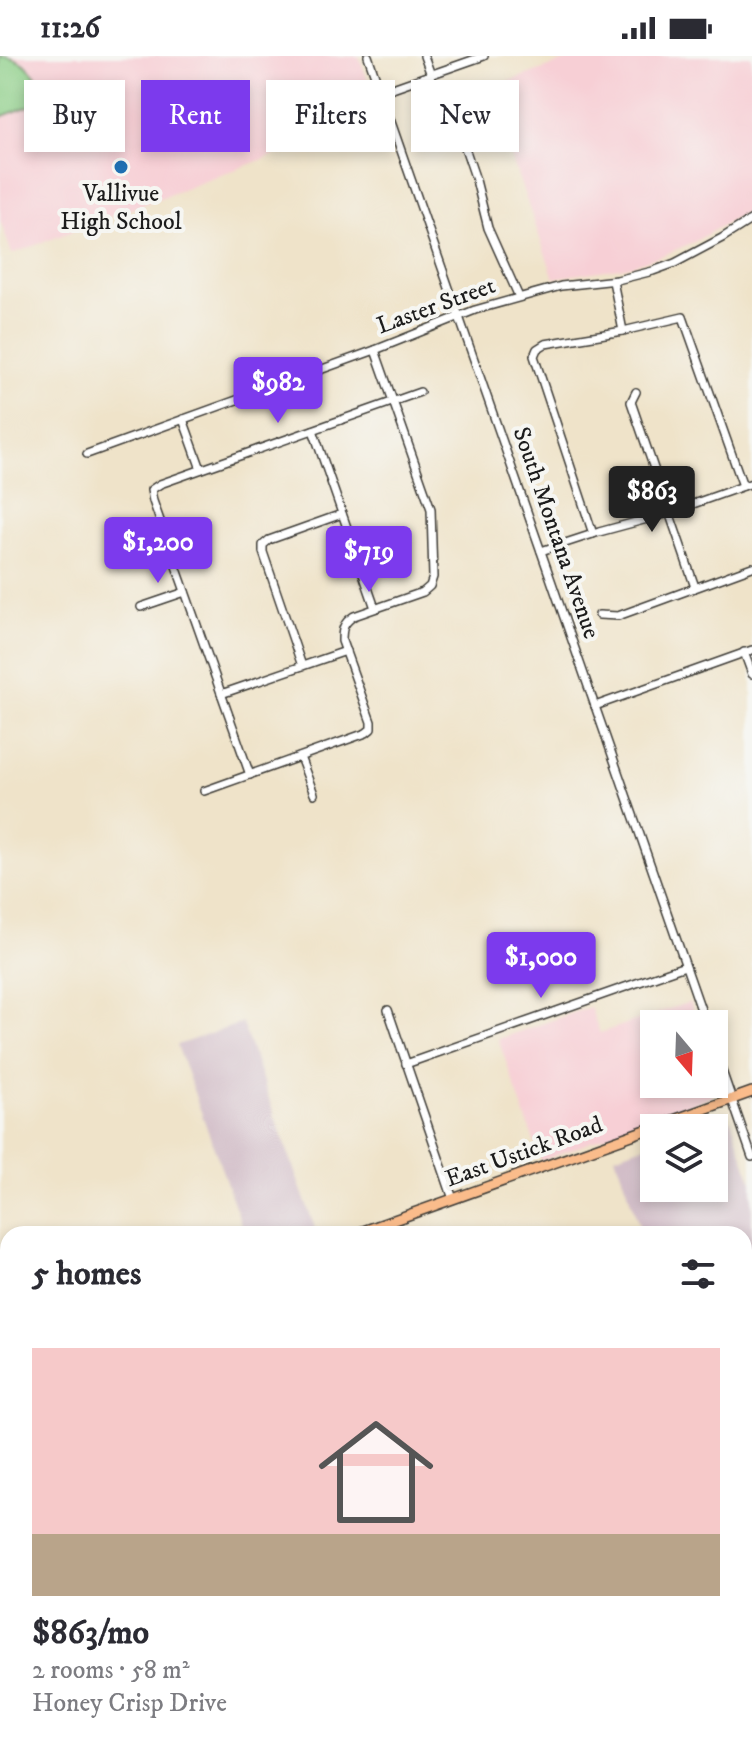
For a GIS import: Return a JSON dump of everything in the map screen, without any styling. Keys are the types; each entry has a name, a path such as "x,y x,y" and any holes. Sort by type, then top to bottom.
{"main road":[{"name":"East Ustick Road","path":"377,1226 752,1092"}],"street":[{"name":"South Montana Avenue","path":"368,56 377,80"},
{"path":"424,56 431,75"},
{"path":"395,87 484,56"},
{"name":"South Montana Avenue","path":"395,132 701,1010"},
{"path":"466,152 488,228 519,297"},
{"name":"Laster Street","path":"87,454 375,350 475,310 561,286 613,281 653,271 675,263 752,219"},
{"path":"613,281 623,331"},
{"path":"593,534 534,356 537,349 545,344 683,317 743,486"},
{"path":"204,791 371,729 342,641 345,621 423,592 430,586 433,577 431,509 375,350"},
{"path":"250,775 151,490 201,469 420,392"},
{"path":"636,392 631,402 695,587"},
{"path":"183,419 201,469"},
{"path":"313,430 375,608"},
{"path":"541,551 670,513 752,483"},
{"path":"302,666 263,545 269,540 342,514"},
{"path":"599,615 618,616 752,567"},
{"path":"141,607 185,592"},
{"path":"221,694 346,651"},
{"path":"595,706 748,651 752,674"},
{"path":"300,757 314,794"},
{"path":"406,1064 685,966"},
{"path":"388,1010 453,1199"},
{"path":"728,1088 752,1157"}],"shaded area":[{"path":"0,56 359,56 368,80 266,80 266,152 282,152 12,254 0,220"},
{"path":"580,56 752,56 752,208 694,242 661,256 626,267 554,278 509,152 519,152 519,80 512,80"},
{"path":"690,1002 693,1010 667,1010"},
{"path":"590,1007 600,1033 640,1019 640,1098 707,1098 665,1114 640,1114 640,1123 541,1161 498,1039"},
{"path":"242,1023 314,1226 242,1226 177,1045"},
{"path":"728,1120 731,1121 752,1182 752,1226 639,1226 615,1156 640,1147 640,1202 728,1202"}],"green space":[{"path":"0,56 24,64 38,80 24,80 24,108 0,117"}],"place":[{"name":"Vallivue High School","path":"121,167"}]}
